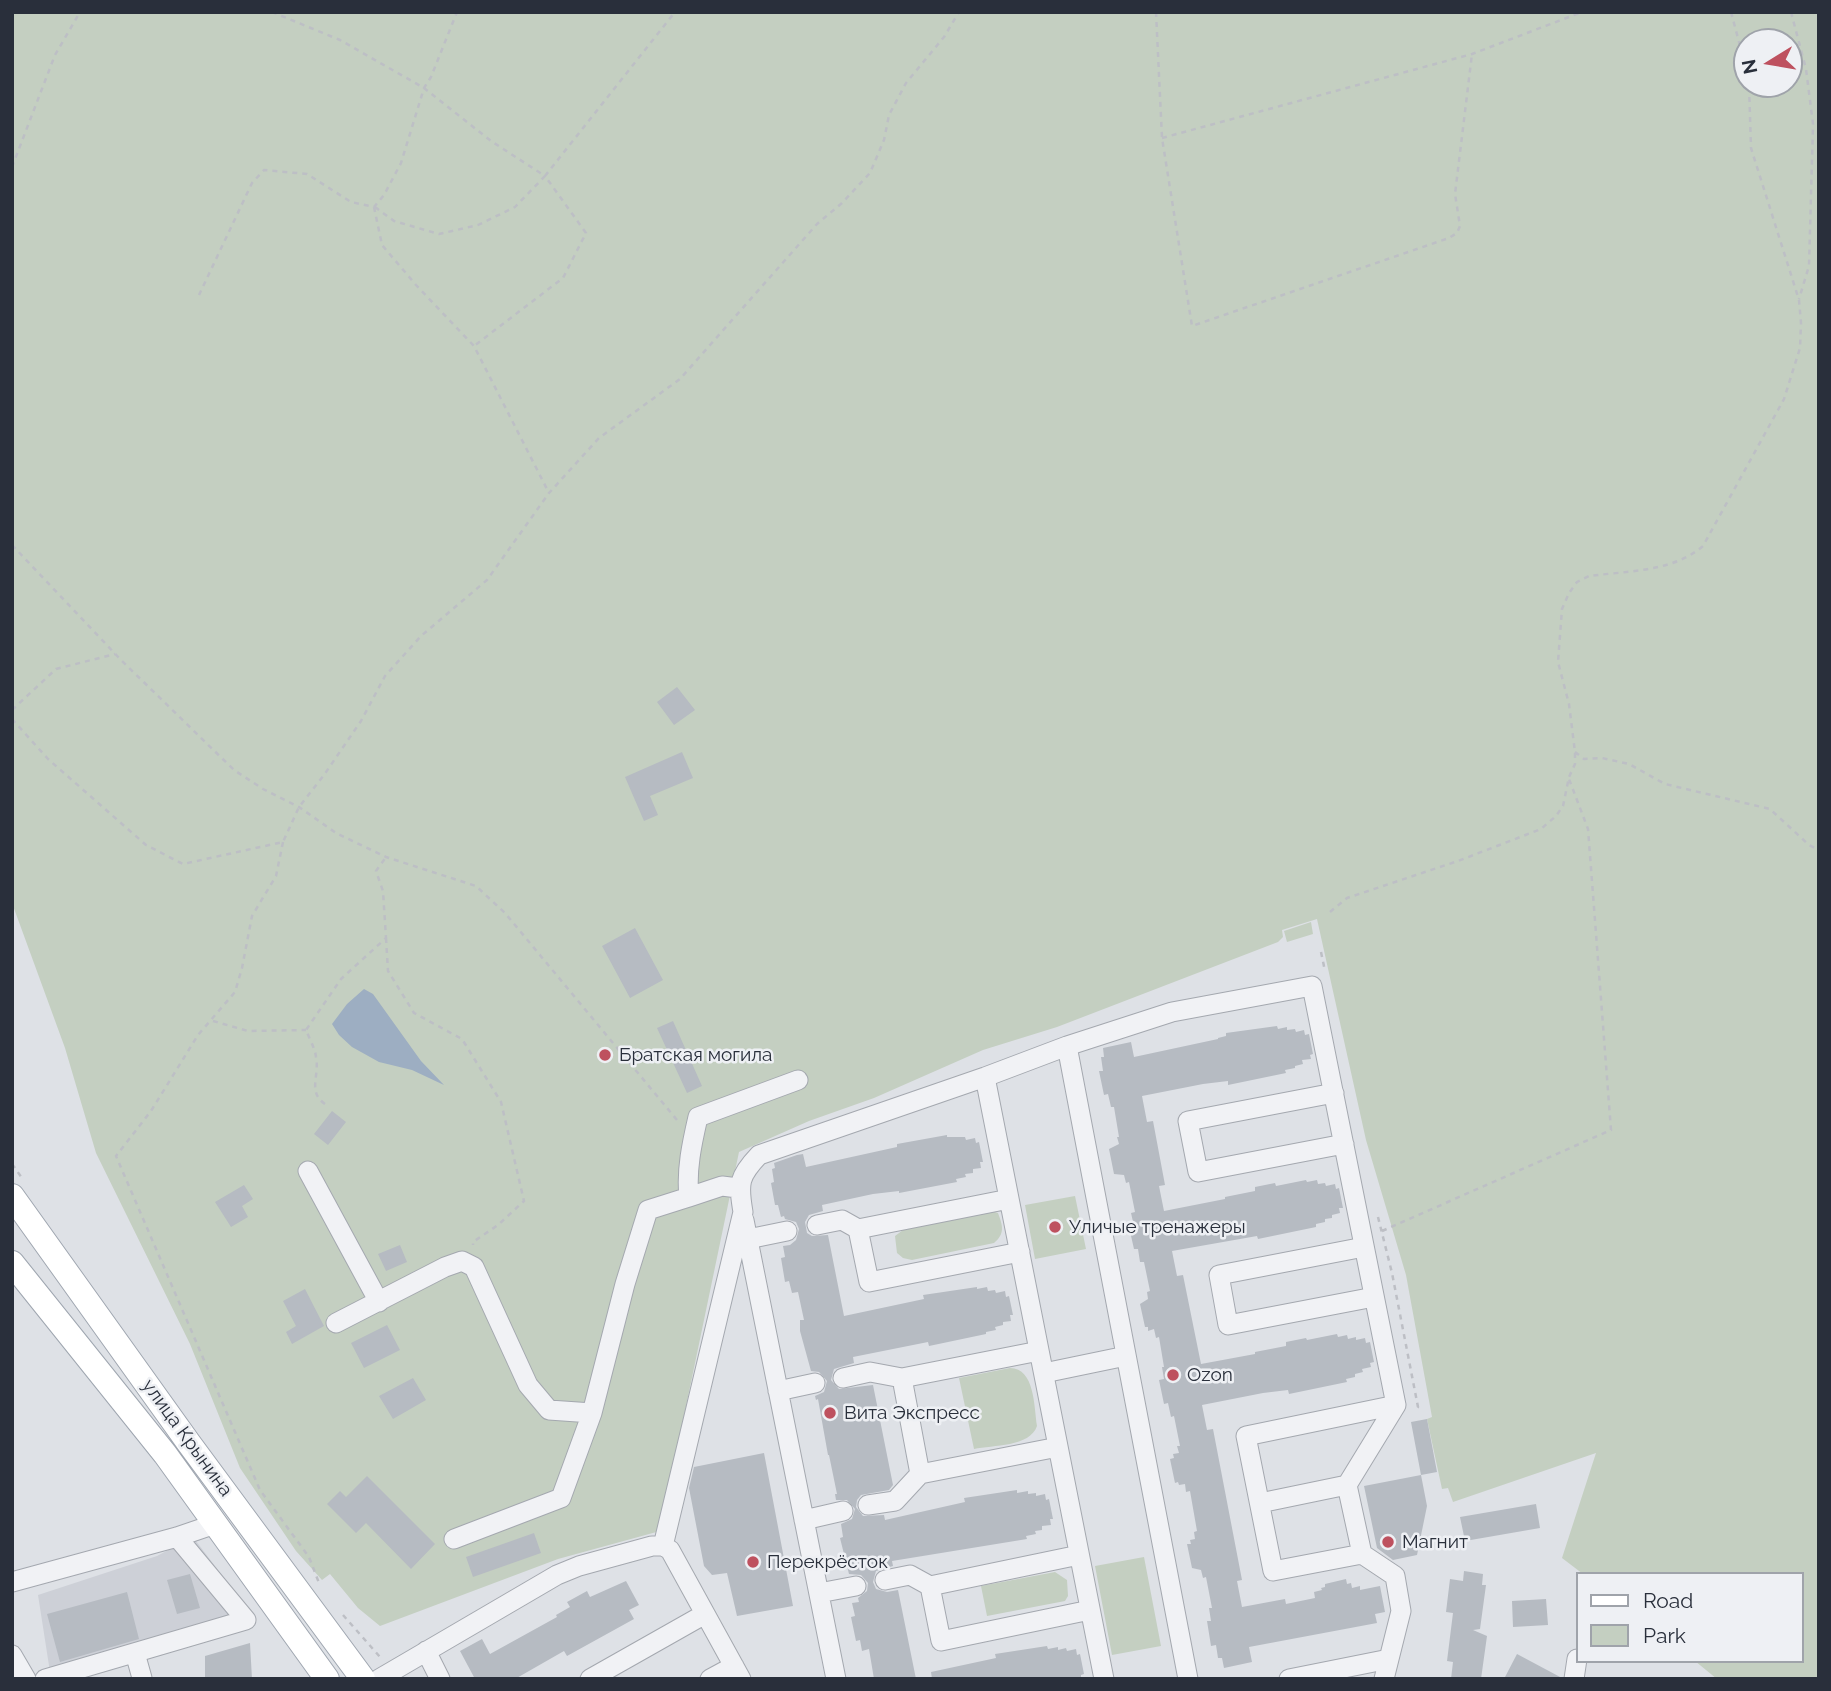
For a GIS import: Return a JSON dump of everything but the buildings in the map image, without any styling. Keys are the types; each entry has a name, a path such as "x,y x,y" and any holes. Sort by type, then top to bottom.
{"main road":[{"name":"улица Крынина","path":"12,1196 363,1679"},
{"name":"улица Крынина","path":"12,1264 165,1454 327,1679"}],"street":[{"path":"836,1679 738,1188 744,1171 759,1155 1067,1046 1172,1012 1312,986 1396,1405 1347,1485 1362,1554 1395,1576 1401,1611 1384,1679"},
{"path":"1067,1046 1188,1679"},
{"path":"985,1077 1104,1679"},
{"path":"689,1197 688,1182 698,1117 797,1080"},
{"path":"1334,1093 1188,1121 1198,1172 1344,1144"},
{"path":"308,1171 379,1301"},
{"path":"454,1539 561,1498 593,1413 625,1284 648,1210 722,1186 738,1188"},
{"path":"817,1225 842,1220 858,1228 1009,1199"},
{"path":"663,1546 743,1212"},
{"path":"858,1228 869,1282 1020,1252"},
{"path":"748,1239 787,1231"},
{"path":"1364,1247 1219,1275 1228,1325 1374,1297"},
{"path":"336,1323 461,1261 474,1267 528,1385 549,1410 593,1413"},
{"path":"843,1378 870,1373 902,1378 1039,1351"},
{"path":"1044,1373 1126,1356"},
{"path":"902,1378 920,1474"},
{"path":"778,1391 815,1383"},
{"path":"1362,1554 1273,1571 1246,1436 1396,1405"},
{"path":"868,1505 895,1501 920,1474 1058,1447"},
{"path":"1259,1503 1347,1485"},
{"path":"804,1520 843,1511"},
{"path":"12,1582 215,1524"},
{"path":"45,1679 246,1620 177,1537"},
{"path":"379,1679 557,1575 579,1566 652,1546 663,1546 670,1550 738,1672 710,1679"},
{"path":"886,1580 911,1575 930,1586 1079,1555"},
{"path":"819,1593 856,1586"},
{"path":"930,1586 941,1641 1090,1610"},
{"path":"590,1679 705,1615"},
{"path":"426,1651 440,1679"},
{"path":"135,1653 142,1678"},
{"path":"12,1655 26,1679"},
{"path":"1289,1679 1389,1659"}],"path":[{"path":"12,167 55,55 80,12"},
{"path":"272,12 340,40 424,88 491,141 545,176 586,233 563,278 474,346"},
{"path":"374,207 384,195 401,163 424,88 457,12"},
{"path":"199,295 252,183 264,170 307,174 351,202 374,207 394,221 439,234 478,225 515,207 545,176 676,12"},
{"path":"322,1591 309,1557 260,1490 116,1156 151,1111 179,1063 235,992 252,916 276,876 282,842 299,807 361,721 385,676 421,636 487,580 549,493 599,438 680,379 817,224 842,203 870,173 884,140 889,115 906,83 944,37 959,12"},
{"path":"1156,12 1162,138 1192,326 1450,238 1457,233 1460,226 1455,194 1472,54"},
{"path":"1162,138 1472,54 1582,12"},
{"path":"1791,12 1806,69 1813,124 1809,266 1799,300"},
{"path":"1330,912 1347,898 1458,861 1541,828 1556,816 1563,806 1576,752 1569,704 1558,662 1562,609 1569,593 1577,582 1589,576 1675,564 1703,546 1784,399 1800,348 1799,300 1751,148 1749,98"},
{"path":"374,207 382,245 415,285 474,346 549,493"},
{"path":"12,545 115,653 234,769 336,832 386,857 476,886 505,913 693,1138"},
{"path":"12,710 56,669 115,653"},
{"path":"12,719 48,759 146,845 183,864 282,842"},
{"path":"1576,752 1584,759 1602,758 1629,764 1665,783 1770,809 1809,845 1819,850"},
{"path":"1382,1231 1611,1130 1588,829 1569,777"},
{"path":"386,857 376,871 383,891 387,971 414,1013 462,1039 500,1102 524,1201 498,1225 473,1242 474,1267"},
{"path":"325,1104 318,1100 313,1088 316,1057 306,1030 341,979 386,938"},
{"path":"211,1020 248,1031 306,1030"}],"shaded area":[{"path":"193,1537 252,1615 50,1672 38,1595 157,1556"}],"green space":[{"path":"12,12 1819,12 1819,1679 1717,1679 1697,1663 1803,1663 1803,1572 1580,1572 1562,1558 1596,1453 1453,1502 1448,1488 1442,1489 1427,1419 1432,1417 1406,1275 1366,1140 1317,919 1282,930 1283,937 1278,942 1057,1027 983,1050 874,1098 809,1121 739,1152 660,1531 558,1559 380,1626 358,1608 330,1574 322,1580 296,1551 240,1468 190,1344 96,1153 65,1048 12,903"},
{"path":"1311,922 1313,934 1287,942 1284,931"},
{"name":"Уличые тренажеры","path":"1075,1196 1086,1249 1035,1259 1025,1205"},
{"path":"991,1211 998,1213 1002,1226 1000,1236 994,1243 912,1260 897,1253 895,1236 907,1227"},
{"path":"1010,1368 1024,1374 1029,1381 1037,1426 1027,1438 1019,1441 974,1449 959,1378"},
{"path":"1144,1557 1161,1646 1112,1655 1095,1566"},
{"path":"1055,1572 1067,1580 1068,1596 1065,1601 987,1616 981,1586"}],"water":[{"path":"364,989 373,994 421,1061 444,1085 412,1070 379,1062 352,1047 339,1035 332,1024 347,1004"}],"place":[{"name":"Братская могила","path":"605,1055"},
{"name":"Уличые тренажеры","path":"1055,1227"},
{"name":"Ozon","path":"1173,1375"},
{"name":"Вита Экспресс","path":"830,1413"},
{"name":"Магнит","path":"1388,1542"},
{"name":"Перекрёсток","path":"753,1562"}]}
